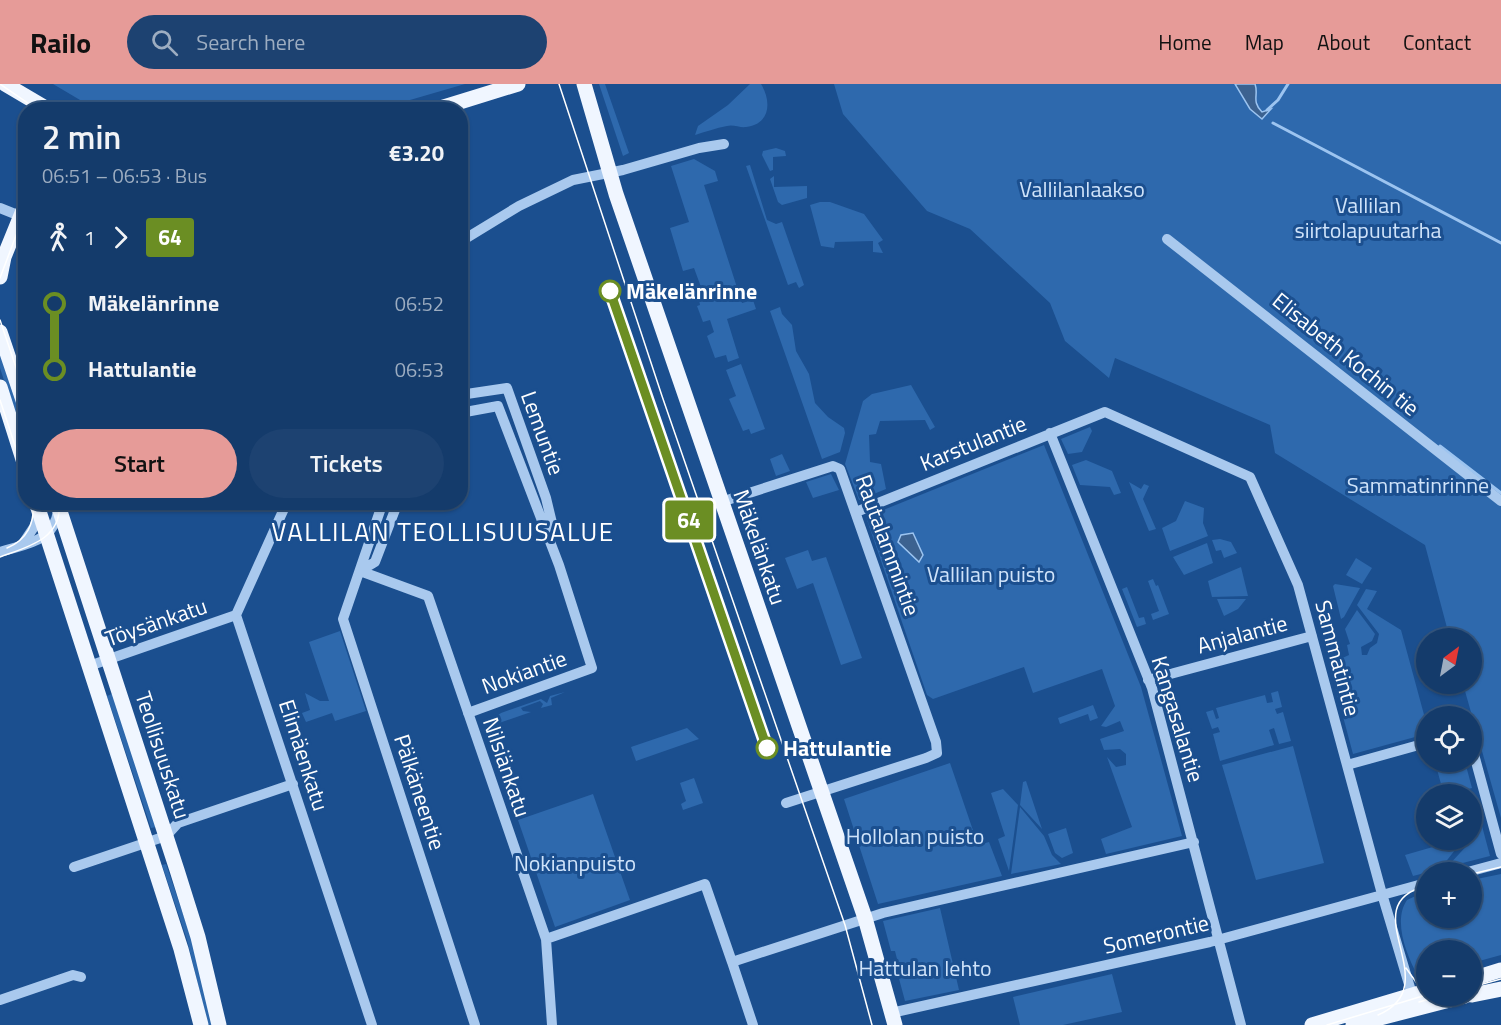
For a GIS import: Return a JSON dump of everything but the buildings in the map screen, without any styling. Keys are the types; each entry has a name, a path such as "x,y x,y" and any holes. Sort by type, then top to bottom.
{"main road":[{"path":"5,84 35,102"},
{"path":"461,102 518,84"},
{"name":"Mäkelänkatu","path":"584,84 611,173 721,502 865,918 893,1019"},
{"path":"0,277 2,259 18,226"},
{"path":"0,332 18,385"},
{"path":"0,387 18,444"},
{"path":"39,510 89,666"},
{"name":"Teollisuuskatu","path":"60,510 198,937 219,1025"},
{"name":"Teollisuuskatu","path":"89,666 181,949 201,1025"},
{"path":"1482,976 1501,970"},
{"path":"1482,993 1501,989"},
{"path":"1482,994 1501,996"},
{"path":"1312,1025 1416,999"},
{"path":"1353,1025 1416,999"}],"street":[{"path":"468,237 558,186 573,180 611,173 724,144"},
{"path":"0,208 18,218"},
{"name":"Elisabeth Kochin tie","path":"1167,239 1501,501"},
{"name":"Lemuntie","path":"468,394 507,388 546,498 552,523 548,535"},
{"name":"Lemuntie","path":"468,411 498,406 538,516 548,535 592,668"},
{"name":"Karstulantie","path":"856,512 1105,412"},
{"name":"Sammatintie","path":"1105,412 1250,477 1298,585 1382,894 1416,992"},
{"name":"Kangasalantie","path":"1050,433 1148,680 1194,842 1241,1025"},
{"name":"Rautalammintie","path":"721,502 833,466 840,469 936,742 937,753 821,793"},
{"path":"22,545 34,528 38,510"},
{"path":"0,552 47,536 56,522 57,510"},
{"path":"236,615 283,510"},
{"name":"Pälkäneentie","path":"380,510 343,619 475,1025"},
{"name":"Pälkäneentie","path":"360,571 375,562 395,510"},
{"name":"Nilsiänkatu","path":"360,571 428,596 546,939 552,1025"},
{"name":"Töysänkatu","path":"89,666 236,615"},
{"name":"Elimäenkatu","path":"236,615 372,1025"},
{"name":"Anjalantie","path":"1148,680 1312,636"},
{"name":"Nokiantie","path":"468,713 592,668"},
{"path":"1347,765 1416,746"},
{"path":"1479,772 1501,854"},
{"path":"74,867 147,844 166,836 178,823 293,784"},
{"path":"786,803 821,793"},
{"path":"732,962 865,918 1194,842"},
{"path":"1482,868 1501,863"},
{"path":"546,939 705,884 753,1025"},
{"name":"Somerontie","path":"893,1019 1218,939 1416,886"},
{"path":"0,1000 73,975 81,977"}],"green space":[{"path":"53,84 465,84 403,102 83,102"},
{"path":"599,84 605,84 629,153 623,156"},
{"path":"750,84 761,84 767,98 767,111 760,122 746,127 729,126 695,135 698,126 728,105"},
{"path":"834,84 1501,84 1501,818 1482,751 1482,706 1469,706 1466,694 1482,694 1482,628 1447,628 1425,545 1275,453 1270,425 1115,358 1109,378 1065,341 1050,303 970,229 927,211 843,114"},
{"path":"776,148 785,151 786,156 773,157 773,170 770,171 762,155 763,151"},
{"path":"694,159 715,171 718,181 704,185 742,303 753,300 756,309 727,319 739,358 728,362 726,355 715,358 707,336 714,332 710,320 703,322 697,306 700,305 699,300 705,298 694,268 683,271 670,228 689,222 671,166"},
{"path":"750,165 767,220 776,224 782,222 804,285 799,288 796,282 788,285 746,166"},
{"path":"774,176 774,187 807,186 807,198 782,205 778,202 770,179"},
{"path":"830,202 864,214 883,240 878,243 883,253 873,252 873,241 835,242 834,248 821,246 810,205"},
{"path":"780,307 782,314 792,325 796,351 809,374 815,403 828,417 844,428 845,433 840,452 822,459 770,311"},
{"path":"0,344 18,399 18,423 0,368"},
{"path":"741,364 765,429 751,434 749,429 743,431 729,399 736,396 726,370"},
{"path":"911,385 935,427 930,430 925,420 880,421 876,434 869,435 870,462 881,464 886,489 859,500 845,464 863,401 872,394"},
{"path":"1090,427 1092,431 1082,452 1068,454 1061,439"},
{"name":"Vallilan puisto","path":"1044,445 1141,687 1182,836 1106,854 1101,839 1132,827 1107,757 1116,767 1126,765 1126,754 1120,749 1104,750 1100,739 1124,731 1120,721 1106,727 1101,726 1115,706 1102,669 1033,693 1024,667 933,699 927,695 866,517"},
{"path":"782,454 790,471 776,476 770,459"},
{"path":"1086,460 1112,471 1121,493 1114,495 1110,487 1080,485 1072,465"},
{"path":"831,474 839,490 813,498 806,482"},
{"path":"1129,482 1141,489 1144,484 1149,486 1143,499 1156,529 1149,531"},
{"path":"1185,501 1204,508 1203,523 1208,536 1170,551 1162,528 1176,521"},
{"path":"1220,539 1231,542 1237,553 1224,558 1221,550 1216,551 1212,540"},
{"path":"1207,543 1213,563 1184,575 1173,557"},
{"path":"808,550 812,561 826,557 862,658 841,665 813,583 797,589 785,558"},
{"path":"1356,558 1372,568 1362,584 1346,575"},
{"path":"1241,567 1248,596 1212,597 1208,581"},
{"path":"1153,579 1156,586 1158,585 1169,614 1153,620 1151,614 1159,611 1148,581"},
{"path":"1335,584 1360,588 1341,619 1333,586"},
{"path":"1127,587 1139,618 1144,617 1146,624 1137,627 1122,589"},
{"path":"1366,589 1377,591 1367,609 1401,630 1416,685 1416,694 1418,694 1422,706 1416,706 1416,737 1353,754 1329,664 1349,655 1347,645 1350,644 1345,629 1357,610 1375,634 1372,641 1361,647 1362,655 1367,655 1370,648 1377,643 1379,634 1357,605"},
{"path":"1217,599 1246,599 1238,609 1224,616"},
{"path":"340,631 366,711 335,721 332,713 306,722 302,713 310,710 305,693 320,701 329,701 309,642"},
{"path":"1278,691 1282,707 1275,709 1277,714 1283,712 1291,741 1279,744 1274,728 1269,730 1274,745 1220,761 1213,734 1220,732 1218,727 1212,729 1206,712 1213,710 1216,719 1219,718 1216,708 1265,695 1267,703 1273,702 1271,693"},
{"path":"565,692 551,698 552,705 541,708 543,704 540,701 521,708 523,711 531,712 499,723 489,734 490,721 501,713 541,699 547,703 550,696"},
{"path":"114,693 156,827 151,828 107,696"},
{"path":"1093,705 1098,718 1090,721 1088,714 1060,724 1058,718"},
{"path":"687,728 699,739 636,761 631,747"},
{"path":"1293,746 1324,863 1256,880 1222,765"},
{"name":"Hollolan puisto","path":"950,763 978,845 989,842 1002,876 878,904 844,799"},
{"path":"1438,772 1468,772 1471,784 1441,784"},
{"path":"694,778 703,803 683,810 681,804 686,801 680,783"},
{"path":"1026,781 1042,829 1020,805 1023,782"},
{"path":"1003,789 1018,805 1009,871 998,839 1005,836 991,793"},
{"name":"Nokianpuisto","path":"593,794 630,900 555,927 518,820"},
{"path":"1020,807 1044,836 1052,855 1061,864 1011,874"},
{"path":"1482,826 1490,856 1467,862 1452,862 1463,850 1482,850"},
{"path":"1066,828 1073,853 1062,858 1055,853 1048,834"},
{"path":"1422,850 1455,850 1446,862 1416,862 1416,875 1413,876 1405,855"},
{"path":"166,864 196,952 214,1025 208,1025 187,940 162,865"},
{"path":"1501,874 1501,955 1482,960 1482,940 1416,940 1416,972 1405,947 1401,927 1403,908 1407,900 1416,896 1416,928 1482,928 1482,878"},
{"name":"Hattulan lehto","path":"940,908 959,990 905,1001 894,960 897,959 895,951 891,951 883,921"},
{"path":"1112,974 1122,1012 1063,1025 1020,1025 1013,997"}],"shaded area":[{"path":"1235,84 1255,84 1256,101 1259,108 1262,112 1271,109 1262,119 1250,109"},
{"path":"913,533 923,555 919,562 898,542 901,535"}],"waterway":[{"path":"1267,110 1278,100 1288,84"},
{"path":"1273,123 1501,243"},
{"path":"1440,446 1501,493"}],"tram line":[{"path":"0,84 26,102"},
{"path":"559,84 662,396 845,925 872,1025"},
{"path":"0,278 18,230"},
{"path":"0,320 18,373"},
{"path":"0,400 18,455"},
{"path":"7,548 25,535 31,524 33,510"},
{"path":"0,557 41,540 55,525 59,510"},
{"path":"1482,872 1501,867"},
{"path":"1378,1015 1397,1002 1405,985 1404,966 1396,927 1396,910 1405,896 1416,891"},
{"path":"1406,968 1416,982"},
{"path":"1482,984 1501,979"},
{"path":"1327,1025 1416,998"}],"bus line":[{"name":"64","path":"610,291 767,748"}],"place":[{"name":"Mäkelänrinne","path":"610,291"},
{"name":"Hattulantie","path":"767,748"}],"district":[{"name":"VALLILAN TEOLLISUUSALUE","path":"443,532"}],"park label":[{"name":"Vallilanlaakso","path":"1082,189"},
{"name":"Vallilan siirtolapuutarha","path":"1368,218"},
{"name":"Sammatinrinne","path":"1418,485"}]}
